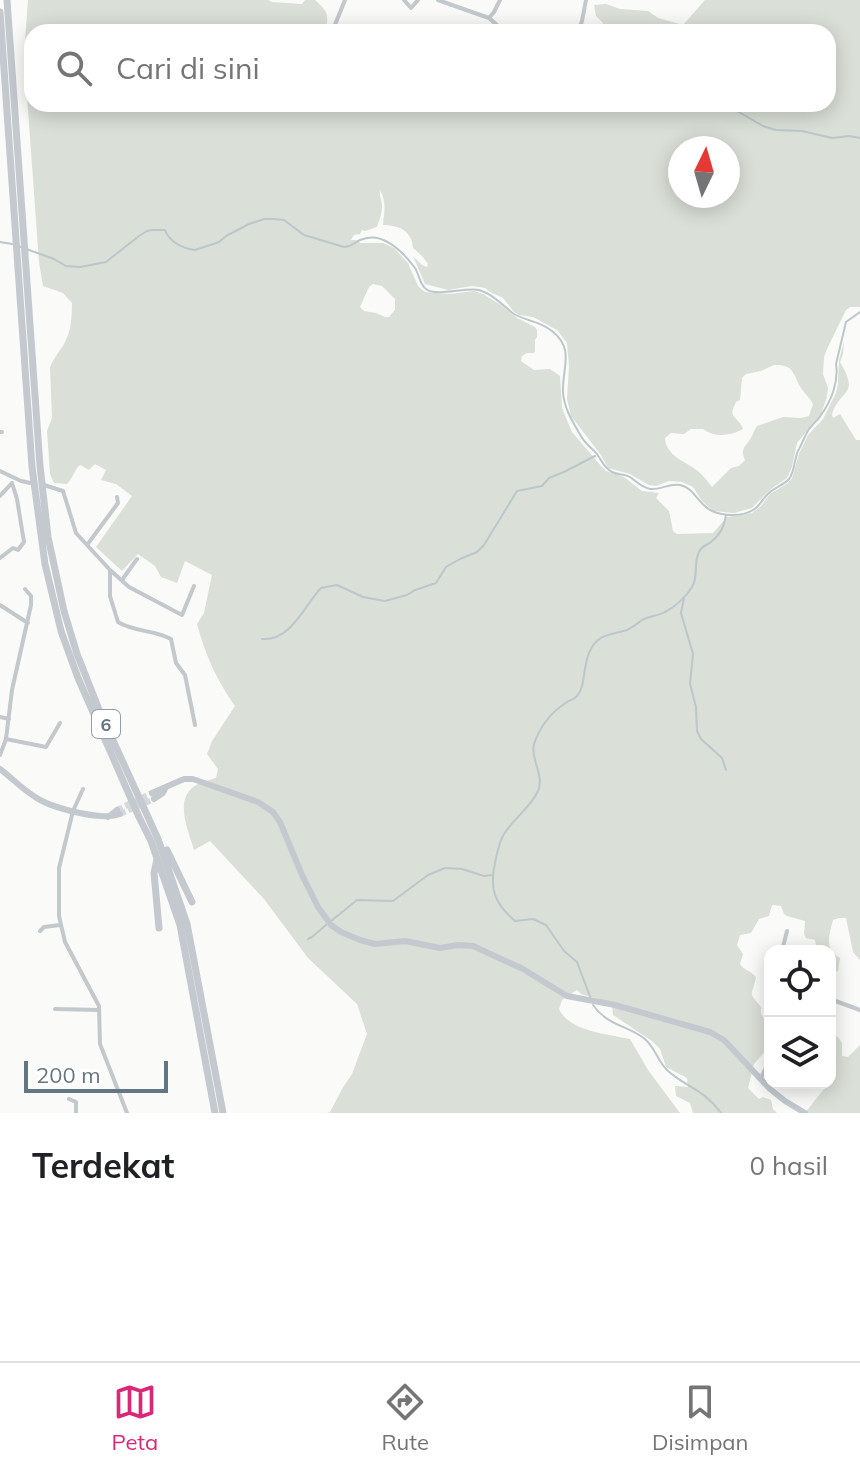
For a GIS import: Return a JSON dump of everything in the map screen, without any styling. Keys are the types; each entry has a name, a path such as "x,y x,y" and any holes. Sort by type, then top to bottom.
{"highway":[{"name":"6","path":"7,0 3,14 26,326 43,505 64,611 86,679 164,854 187,924 223,1113"},
{"name":"6","path":"26,326 33,487 56,610 78,678 157,858 180,925 215,1113"},
{"path":"150,821 161,836 192,902"},
{"path":"157,858 154,873 159,928"}],"street":[{"path":"334,24 345,0"},
{"path":"404,0 411,8 418,0"},
{"path":"438,0 489,18 496,24"},
{"path":"489,18 500,0"},
{"path":"581,24 586,0"},
{"path":"0,471 13,480 63,491 75,531 110,570 149,599 182,615 194,586"},
{"path":"0,496 13,480"},
{"path":"0,558 13,548 18,550 24,542 13,480"},
{"path":"87,545 118,503 117,497"},
{"path":"122,580 137,559"},
{"path":"110,570 110,596 118,622 129,628 167,636 173,641 176,663 185,675 195,725"},
{"path":"0,755 6,739 12,690 32,598 25,589"},
{"path":"0,605 28,623"},
{"path":"0,717 9,719"},
{"path":"6,739 46,747 60,723"},
{"path":"0,769 41,800 95,817 108,817 119,812"},
{"path":"153,796 184,779 198,780 258,802 273,812 280,822 308,889 329,922 351,937 368,943 405,941 440,948 465,944 478,947 545,981 559,992 719,1036 760,1079 785,1101 805,1113"},
{"path":"83,789 73,811 57,879 61,925 65,942 99,1006 100,1044 127,1113"},
{"path":"40,931 44,927 61,925"},
{"path":"784,945 787,931"},
{"path":"836,1001 860,1010"},
{"path":"55,1009 99,1010"},
{"path":"760,1079 764,1071"},
{"path":"69,1099 76,1102 76,1113"}],"shaded area":[{"path":"28,0 268,0 302,4 305,0 315,0 323,8 327,24 26,24"},
{"path":"705,0 860,0 860,307 846,310 827,349 823,374 828,388 827,397 821,414 797,443 787,478 752,508 734,513 713,511 693,487 682,482 649,485 630,474 608,468 571,416 567,399 567,343 557,330 533,317 519,315 503,298 485,288 472,286 448,290 425,284 413,256 422,265 427,267 428,264 413,248 410,237 399,228 383,225 384,203 380,190 382,209 377,227 362,230 351,240 383,243 394,248 408,263 418,286 425,292 450,294 474,291 535,327 535,352 522,356 521,361 534,370 550,369 560,376 562,407 572,432 606,471 624,477 642,491 659,493 656,498 669,511 673,531 677,534 713,533 727,517 752,513 770,494 788,483 808,435 823,419 836,393 839,360 844,341 840,362 849,387 832,414 833,418 840,414 856,440 860,440 860,960 853,952 846,918 833,920 830,945 816,945 815,940 806,938 804,934 805,921 787,916 781,906 772,905 769,916 759,919 751,933 740,935 737,945 743,954 740,964 756,977 752,996 761,1007 764,1018 764,1053 754,1064 748,1088 759,1099 771,1100 777,1113 693,1113 690,1103 676,1096 675,1086 688,1087 687,1078 666,1067 660,1049 613,1015 612,1003 577,990 562,1000 559,1009 564,1017 590,1031 630,1039 648,1070 680,1113 327,1113 352,1074 367,1034 357,1004 308,958 264,899 210,841 194,850 185,818 184,801 192,788 216,778 218,769 207,754 235,706 212,667 197,624 204,613 212,575 185,561 177,583 161,577 155,566 138,554 122,571 96,547 132,496 116,484 101,480 106,470 95,464 89,470 80,465 67,484 54,483 50,474 47,431 52,418 50,368 68,334 72,303 63,293 43,286 28,112 836,112 836,24 684,24","holes":["373,284 382,286 395,299 395,310 385,317 360,307","774,365 789,368 813,404 809,416 783,417 757,426 743,450 745,460 731,468 712,487 666,445 665,438 671,433 684,434 691,429 703,429 723,435 743,429 732,412 740,400 742,378"]},
{"path":"606,4 620,9 648,11 658,18 679,24 603,24 596,16 594,5"},
{"path":"836,956 840,958 836,972"},
{"path":"836,1036 842,1043 842,1056 848,1057 860,1045 860,1113 805,1113 824,1089 836,1089"}],"waterway":[{"path":"739,112 776,130 802,131 832,138 860,138"},
{"path":"18,246 66,266 80,267 106,262 147,231 165,230 177,244 195,250 219,242 264,219 284,220 304,235 344,247 368,238 384,240 410,262 426,289 437,292 479,290 514,314 543,325 559,338 566,359 563,392 567,410 583,439 609,470 628,476 650,489 676,485 685,487 707,508 727,515 753,510 771,491 789,479 806,434 825,410 833,391 846,322 860,312"},
{"path":"0,242 12,244"},
{"path":"262,639 272,638 289,628 321,588 337,585 363,597 385,601 436,583 446,567 477,552 484,545 517,491 542,486 549,478 595,456"},
{"path":"591,999 577,962 564,951 546,925 533,919 515,921 498,902 493,888 498,848 508,828 538,791 540,779 533,750 536,737 551,715 580,691 592,647 604,636 627,630 665,612 683,598 694,583 699,552 720,533 726,515"},
{"path":"684,598 681,613 693,654 690,684 696,707 697,731 701,739 722,758 726,770"},
{"path":"331,921 357,900 393,901 428,875 445,868 492,875"},
{"path":"308,939 326,925"},
{"path":"593,1005 611,1021 645,1039 667,1070 708,1099 721,1113"}],"tunnel":[{"path":"117,810 152,793"},
{"path":"120,814 154,799"}]}
